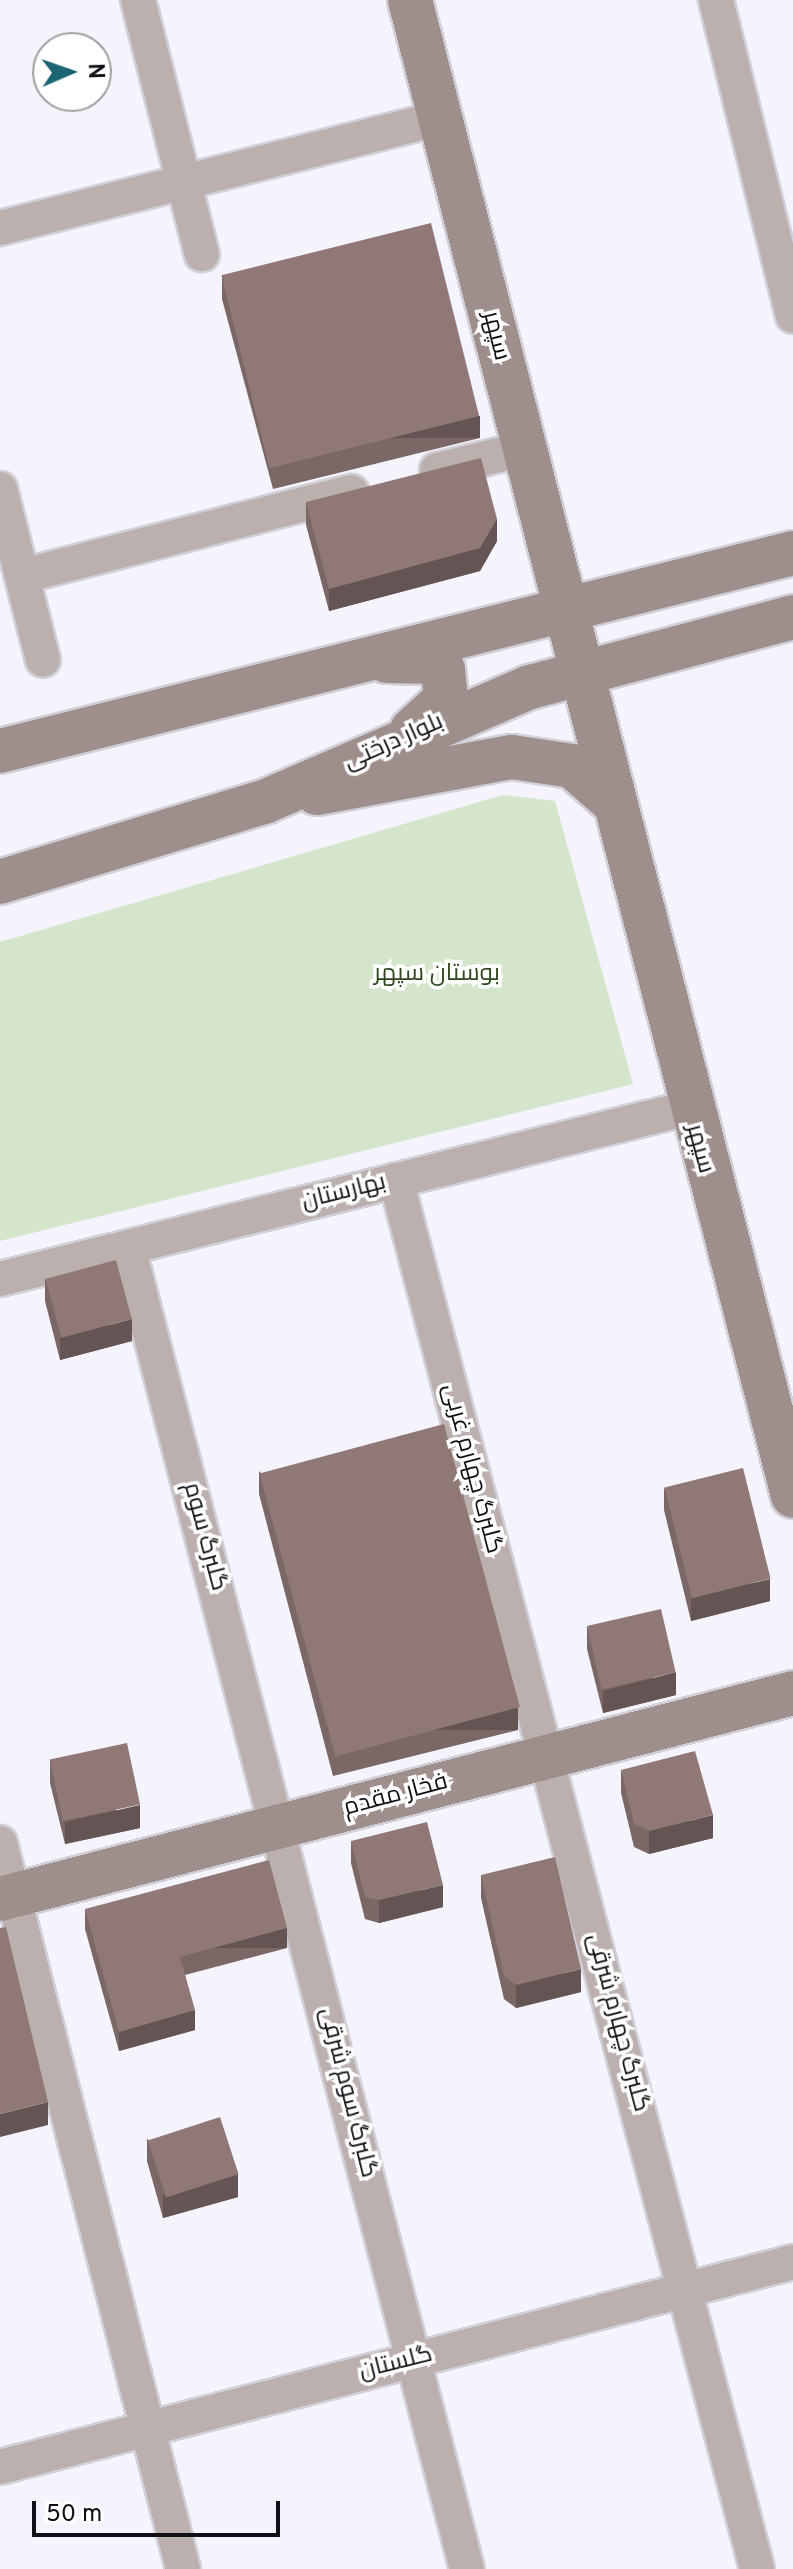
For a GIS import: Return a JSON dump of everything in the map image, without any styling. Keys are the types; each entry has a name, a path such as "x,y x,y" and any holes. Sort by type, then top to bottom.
{"street":[{"path":"138,0 202,254"},
{"name":"سپهر","path":"410,0 688,1108 793,1496"},
{"path":"716,0 793,316"},
{"path":"0,228 440,118"},
{"path":"22,576 523,449"},
{"path":"0,489 43,660"},
{"path":"0,751 793,553"},
{"path":"735,568 750,628"},
{"name":"بلوار درختی","path":"0,882 264,802 401,739 579,673 793,617"},
{"path":"360,662 412,659 443,670 446,699 401,739"},
{"path":"264,802 512,757 572,766 611,800"},
{"name":"بهارستان","path":"0,1279 688,1108"},
{"name":"گلبرگ چهارم غربی","path":"396,1180 546,1757"},
{"name":"گلبرگ سوم","path":"128,1247 280,1826"},
{"name":"فخار مقدم","path":"7,1897 793,1693"},
{"name":"گلبرگ چهارم شرقی","path":"546,1757 688,2289 757,2569"},
{"name":"گلبرگ سوم شرقی","path":"280,1826 467,2569"},
{"path":"0,1843 7,1897 183,2569"},
{"name":"گلستان","path":"0,2467 793,2262"}],"green space":[{"name":"بوستان سپهر","path":"503,795 555,801 633,1084 0,1241 0,942"}],"building":[{"path":"431,223 479,416 270,468 221,275"},
{"path":"481,458 497,519 480,548 329,589 306,502"},
{"path":"116,1260 132,1319 61,1338 45,1279"},
{"path":"444,1424 520,1707 335,1756 260,1473"},
{"path":"743,1468 771,1579 692,1598 664,1488"},
{"path":"661,1609 676,1672 602,1689 587,1626"},
{"path":"127,1743 140,1805 63,1821 50,1759"},
{"path":"695,1751 713,1815 649,1831 634,1824 621,1770"},
{"path":"427,1822 443,1885 379,1900 365,1897 351,1841"},
{"path":"555,1857 581,1969 516,1985 504,1976 481,1875"},
{"path":"269,1860 287,1928 180,1957 195,2010 119,2032 85,1909"},
{"path":"6,1927 48,2102 0,2114 0,1928"},
{"path":"220,2117 239,2174 166,2198 148,2140"}]}
